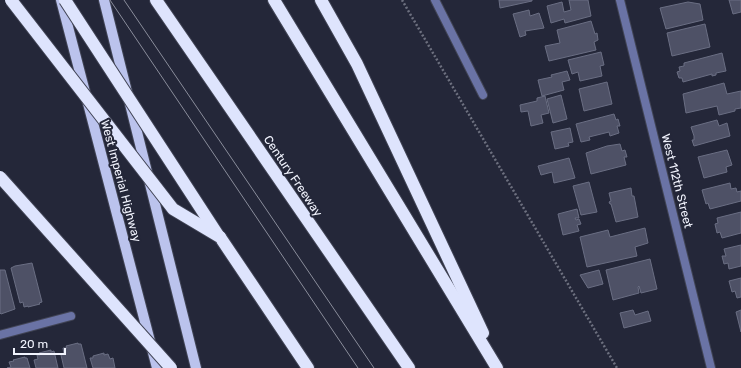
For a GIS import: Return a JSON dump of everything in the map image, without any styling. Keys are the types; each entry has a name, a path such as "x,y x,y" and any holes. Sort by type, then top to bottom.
{"highway":[{"path":"11,0 173,209 220,237"},
{"path":"65,0 220,237 308,368"},
{"name":"Century Freeway","path":"156,0 409,368"},
{"path":"274,0 496,368"},
{"path":"321,0 357,64 500,368"},
{"path":"0,177 171,368"}],"main road":[{"name":"West Imperial Highway","path":"61,0 157,368"},
{"path":"104,0 196,368"}],"street":[{"path":"436,0 483,94"},
{"name":"West 112th Street","path":"620,0 711,368"},
{"path":"0,335 70,316"}],"path":[{"path":"402,0 617,368"}],"building":[{"path":"499,0 532,0 532,1 500,8"},
{"path":"569,0 588,0 591,16 565,23 564,19 551,23 547,6 562,2 564,12 571,10"},
{"path":"729,0 741,0 741,12 733,14"},
{"path":"688,2 700,4 703,20 666,29 660,8"},
{"path":"529,10 530,16 539,13 544,28 525,31 526,35 520,37 513,14"},
{"path":"591,21 595,34 597,33 598,40 594,42 596,50 549,61 545,46 560,43 557,30"},
{"path":"705,24 710,47 672,56 667,33"},
{"path":"601,52 604,65 600,66 602,76 580,81 578,72 572,74 568,60"},
{"path":"722,53 726,71 716,73 716,75 712,76 712,74 683,82 682,78 679,78 677,72 680,71 679,67 684,66 684,63"},
{"path":"567,71 570,80 562,82 564,90 542,96 538,80 552,77 551,75"},
{"path":"607,82 612,104 584,111 579,89"},
{"path":"724,83 727,94 741,91 741,108 719,115 717,106 686,113 683,94"},
{"path":"561,95 567,119 553,123 547,99"},
{"path":"545,96 549,113 541,115 543,123 531,126 528,111 521,112 520,105 537,101 537,98"},
{"path":"614,114 616,120 618,119 620,126 617,126 619,133 610,136 609,132 589,137 590,140 581,142 576,124"},
{"path":"717,120 719,126 727,123 730,136 694,146 692,140 694,140 694,136 691,127"},
{"path":"570,128 573,142 568,143 569,146 555,149 551,132"},
{"path":"620,144 622,151 625,150 627,157 624,157 626,165 591,174 586,153 607,146"},
{"path":"727,150 732,165 726,167 727,172 704,178 698,157"},
{"path":"569,158 575,178 554,183 552,172 541,175 538,166"},
{"path":"589,182 597,212 581,215 573,186"},
{"path":"730,183 731,189 736,188 737,192 741,191 741,201 710,209 708,203 706,204 702,190"},
{"path":"631,188 638,217 616,222 611,204 609,202 611,201 609,193"},
{"path":"577,209 579,218 575,218 576,220 579,219 581,224 577,225 579,231 563,235 558,214"},
{"path":"741,212 741,233 722,238 720,232 717,233 715,224 718,223 717,218"},
{"path":"645,228 648,243 635,247 637,256 587,267 580,237 608,230 610,237"},
{"path":"741,245 741,266 729,269 728,263 724,264 722,256 726,256 724,249"},
{"path":"650,259 657,289 641,293 639,286 639,293 613,300 606,270"},
{"path":"32,263 42,302 39,303 40,304 24,307 23,302 20,303 11,268"},
{"path":"0,270 5,270 15,309 1,314 0,313"},
{"path":"599,270 603,284 588,288 580,275"},
{"path":"741,278 741,297 737,298 735,291 732,292 729,281"},
{"path":"633,310 635,315 648,311 651,321 624,328 620,313"},
{"path":"741,310 741,332 736,312"},
{"path":"78,343 81,344 87,368 64,368 61,355 64,354 63,348 67,348 66,346"},
{"path":"51,350 51,352 54,351 58,368 36,368 34,360 38,359 37,355 40,355 39,353"},
{"path":"104,353 104,355 108,354 110,359 113,358 115,368 93,368 90,358"},
{"path":"25,357 27,358 30,368 7,368 11,367 9,362"}],"tram line":[{"path":"110,0 358,368"},
{"path":"124,0 374,368"}]}
